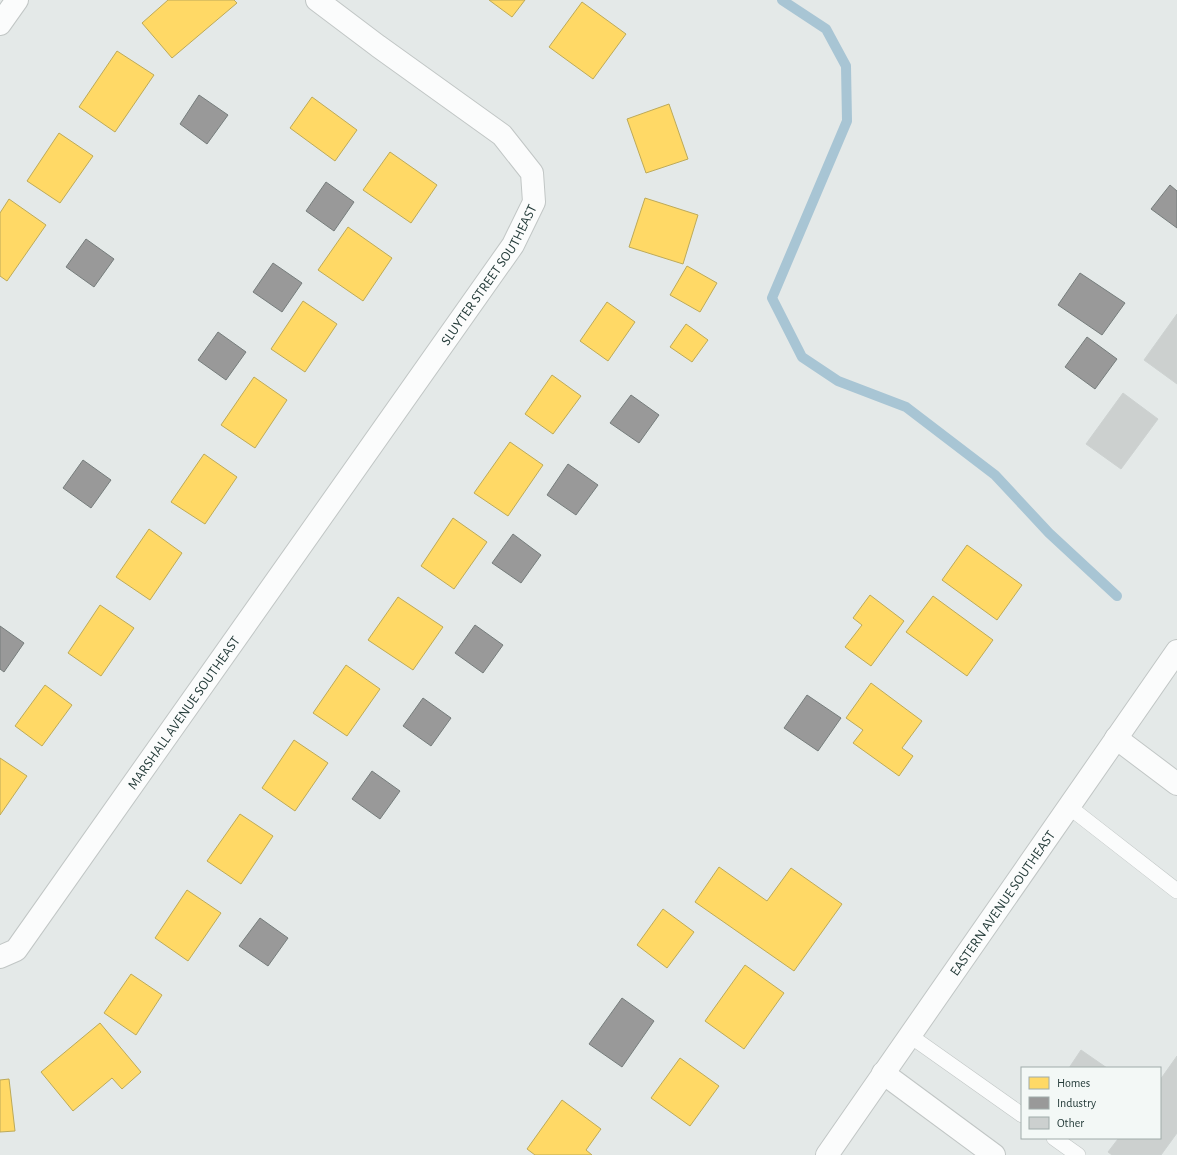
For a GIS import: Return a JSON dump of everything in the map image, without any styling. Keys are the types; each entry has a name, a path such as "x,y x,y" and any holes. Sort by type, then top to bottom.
{"street":[{"path":"0,24 17,0"},
{"name":"SLUYTER STREET SOUTHEAST","path":"317,0 378,46 502,135 532,173 534,202 514,245 362,460"},
{"name":"MARSHALL AVENUE SOUTHEAST","path":"0,957 16,950 362,460"},
{"name":"EASTERN AVENUE SOUTHEAST","path":"826,1155 1177,651"},
{"path":"1116,738 1177,784"},
{"path":"883,1073 994,1155"}],"lane":[{"path":"1068,806 1177,891"},
{"path":"909,1035 1021,1114"},
{"path":"1055,1139 1078,1155"}],"building: Homes":[{"path":"168,0 234,0 237,3 172,58 142,23"},
{"path":"489,0 525,0 512,17"},
{"path":"582,2 626,34 593,79 549,47"},
{"path":"117,51 154,75 115,132 79,107"},
{"path":"312,97 357,130 335,161 290,128"},
{"path":"669,104 688,159 646,173 627,119"},
{"path":"59,133 93,156 60,203 27,181"},
{"path":"390,152 437,185 411,223 363,190"},
{"path":"645,198 698,215 683,264 629,247"},
{"path":"9,199 46,225 7,281 0,276 0,213"},
{"path":"348,227 392,258 363,301 318,270"},
{"path":"687,266 717,283 700,312 670,295"},
{"path":"303,301 337,324 305,372 271,349"},
{"path":"607,302 635,322 608,361 580,341"},
{"path":"686,324 708,340 692,362 670,347"},
{"path":"552,375 581,396 553,434 525,414"},
{"path":"254,377 287,400 255,448 221,425"},
{"path":"510,442 543,465 508,516 474,493"},
{"path":"204,454 237,477 205,524 171,502"},
{"path":"453,518 487,542 454,589 421,566"},
{"path":"149,529 182,553 150,600 116,577"},
{"path":"967,545 1022,585 997,620 942,580"},
{"path":"870,595 904,621 871,666 845,647 862,625 853,618"},
{"path":"933,596 993,640 967,676 906,632"},
{"path":"398,597 443,627 413,670 368,640"},
{"path":"100,605 134,628 101,676 68,653"},
{"path":"346,665 380,689 347,736 313,713"},
{"path":"871,683 922,721 902,748 913,756 899,776 853,743 863,730 846,718"},
{"path":"45,685 72,705 42,746 15,726"},
{"path":"294,740 328,763 295,811 262,788"},
{"path":"0,758 27,776 0,815"},
{"path":"240,814 273,836 241,884 207,861"},
{"path":"719,867 767,901 791,868 842,904 794,971 695,902"},
{"path":"187,890 221,913 188,961 155,938"},
{"path":"663,909 694,932 667,968 637,945"},
{"path":"745,965 784,993 744,1049 705,1021"},
{"path":"131,974 162,995 136,1035 104,1013"},
{"path":"100,1023 141,1072 122,1089 112,1078 73,1111 41,1072"},
{"path":"680,1058 719,1086 690,1126 651,1098"},
{"path":"9,1079 15,1131 0,1132 0,1080"},
{"path":"562,1100 601,1129 586,1150 592,1155 535,1155 527,1149"}],"building: Industry":[{"path":"199,95 228,115 207,144 180,124"},
{"path":"326,182 354,202 334,231 306,211"},
{"path":"1170,185 1177,191 1177,228 1151,209"},
{"path":"86,239 114,259 94,287 66,267"},
{"path":"273,263 302,283 282,312 253,292"},
{"path":"1080,273 1125,303 1102,335 1058,305"},
{"path":"218,332 246,352 226,380 198,360"},
{"path":"1087,337 1117,359 1095,389 1065,367"},
{"path":"631,395 659,415 639,443 610,423"},
{"path":"83,460 111,480 91,508 63,488"},
{"path":"568,464 598,485 576,515 547,495"},
{"path":"513,534 541,555 521,583 492,563"},
{"path":"475,625 503,645 483,673 455,653"},
{"path":"0,626 24,643 4,672 0,669"},
{"path":"807,695 841,718 818,751 784,728"},
{"path":"423,698 451,718 431,746 403,726"},
{"path":"372,771 400,791 380,819 352,799"},
{"path":"260,918 288,938 268,966 239,946"},
{"path":"622,998 654,1021 622,1067 589,1044"}],"building: Other":[{"path":"1177,314 1177,384 1144,360"},
{"path":"1123,393 1158,419 1121,469 1086,444"},
{"path":"1081,1050 1106,1067 1070,1067"},
{"path":"1177,1056 1177,1133 1161,1155 1112,1155 1108,1152 1118,1139 1161,1139 1161,1079"}],"waterway":[{"path":"782,0 826,29 846,66 847,121 772,298 802,357 838,381 906,407 995,475 1049,533 1117,596"}]}
